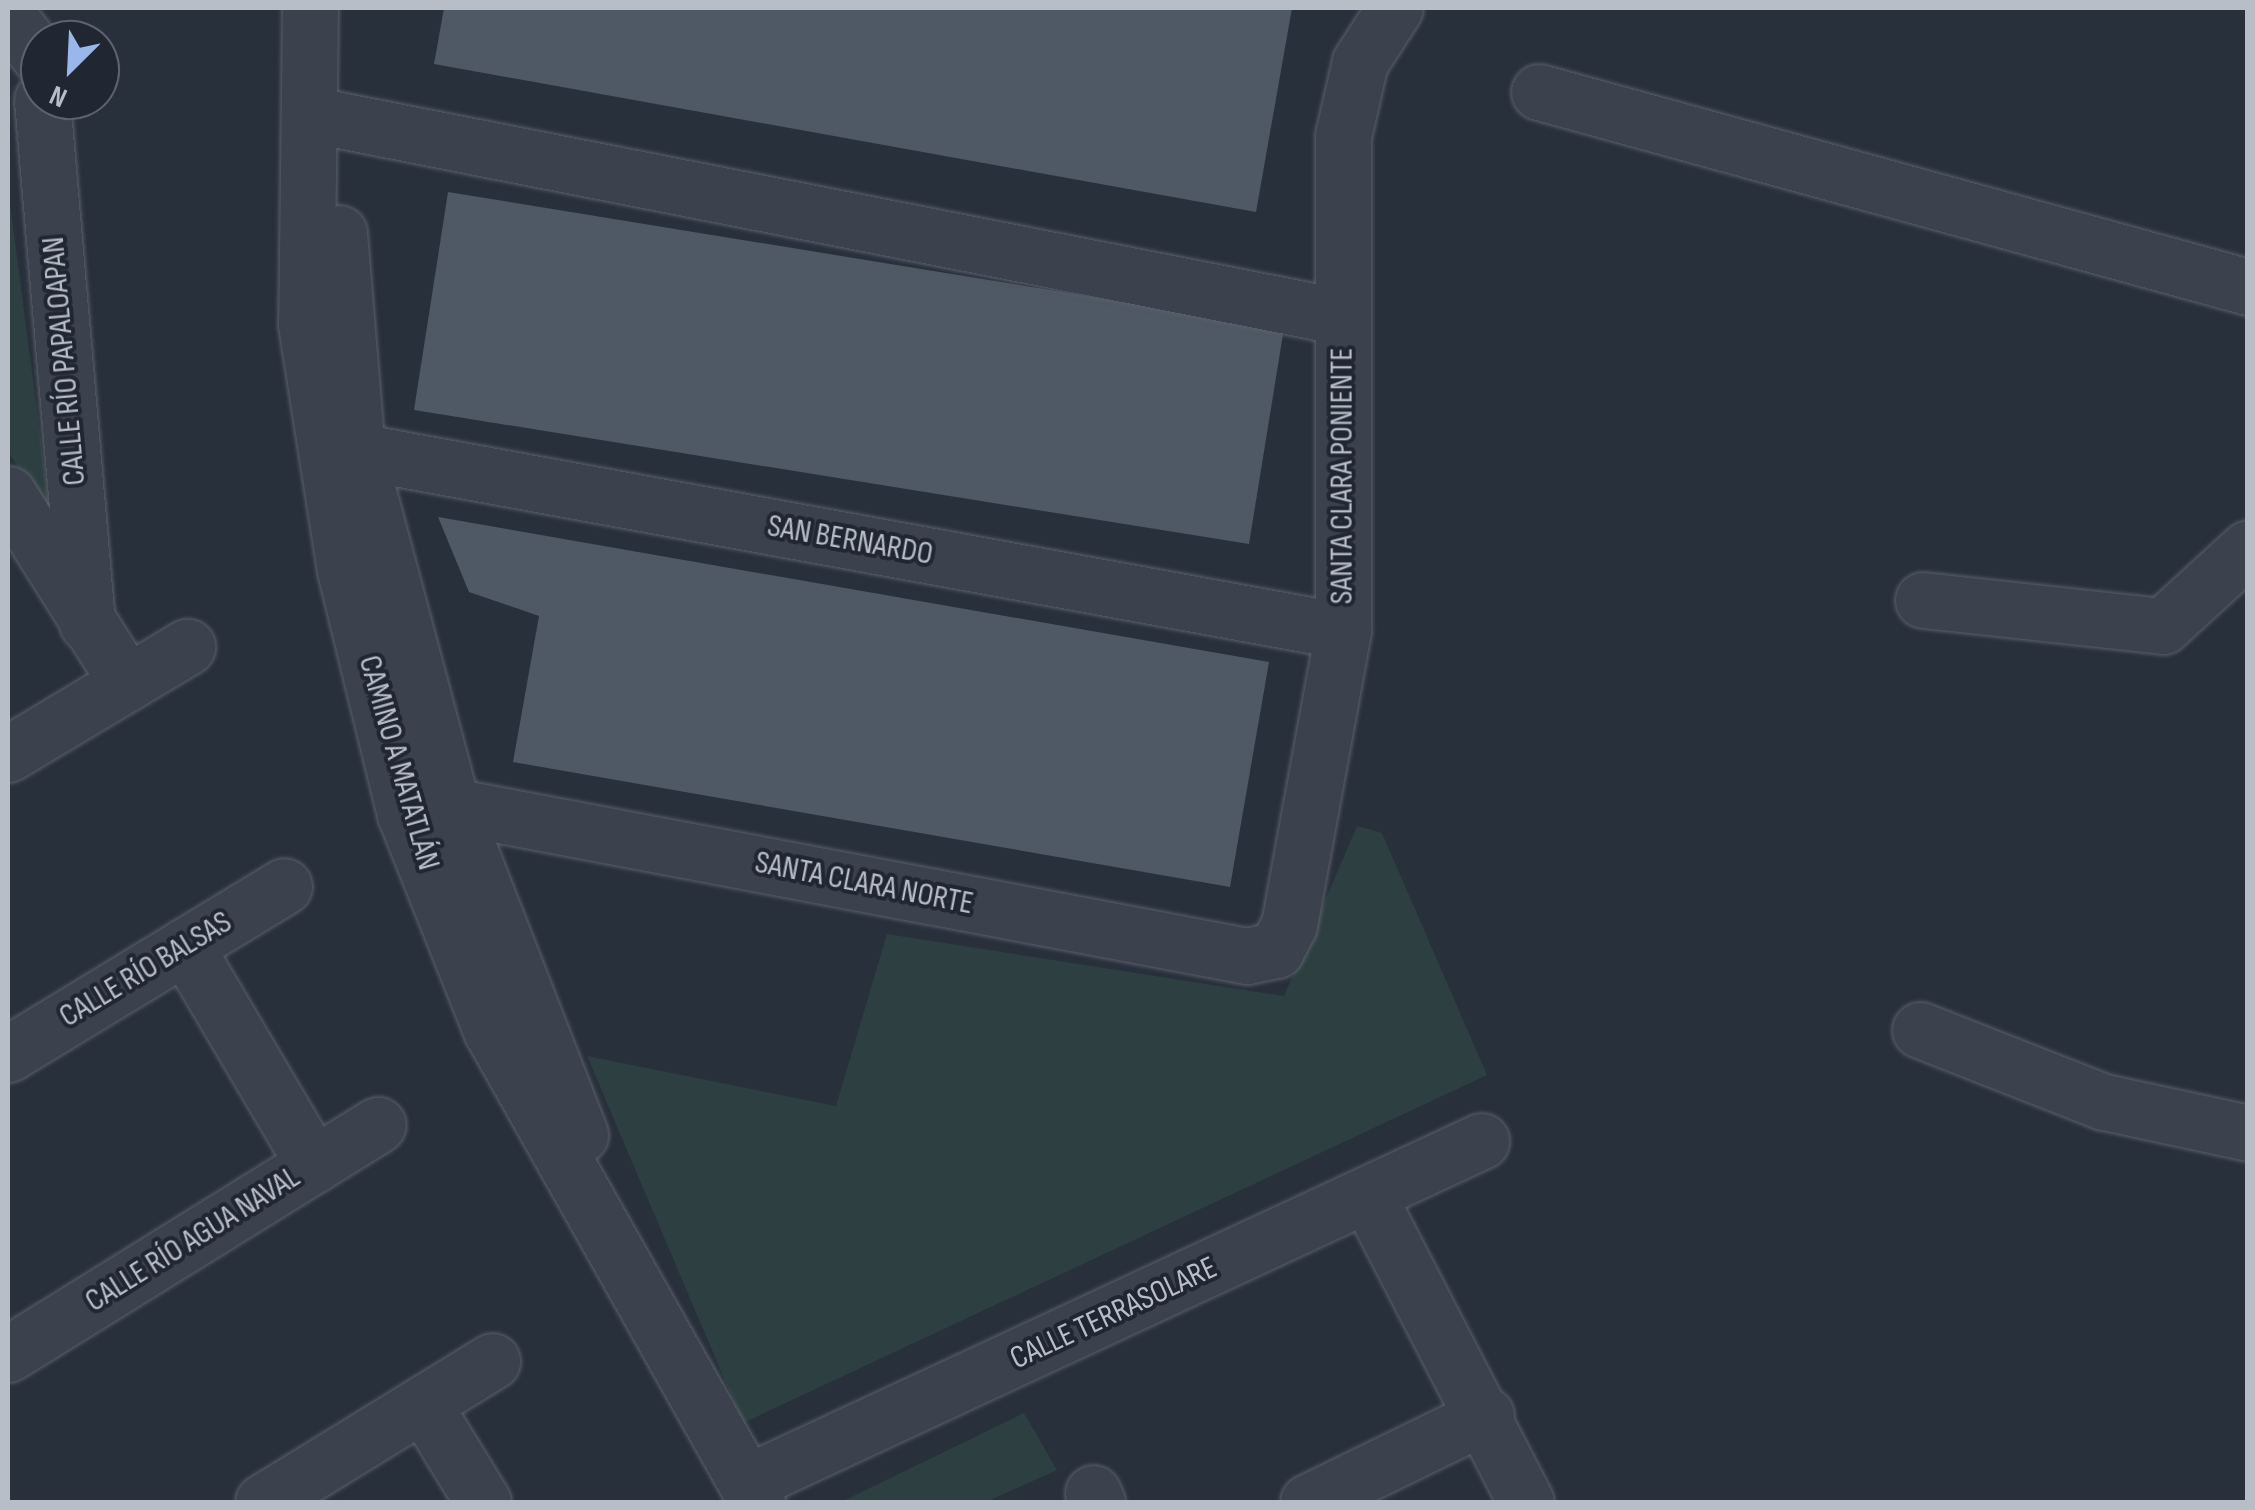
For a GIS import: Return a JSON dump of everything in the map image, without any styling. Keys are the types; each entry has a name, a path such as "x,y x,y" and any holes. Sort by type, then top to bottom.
{"street":[{"name":"CAMINO A MATATLÁN","path":"310,8 306,324 344,570 405,814 491,1030 645,1311 751,1493"},
{"path":"336,8 329,118 357,452 452,806 645,1311"},
{"name":"SANTA CLARA PONIENTE","path":"1276,950 1342,632 1343,317 1349,96 1395,8"},
{"path":"1539,92 2248,287"},
{"path":"329,118 1343,317"},
{"name":"CALLE RÍO PAPALOAPAN","path":"31,120 88,623"},
{"name":"SAN BERNARDO","path":"357,452 1342,632"},
{"path":"8,494 127,683"},
{"path":"1924,600 2163,626 2248,548"},
{"path":"8,754 187,647"},
{"name":"SANTA CLARA NORTE","path":"452,806 1247,956 1276,950"},
{"name":"CALLE RÍO BALSAS","path":"8,1054 284,886"},
{"path":"185,946 314,1165"},
{"path":"1920,1030 2104,1102 2248,1134"},
{"name":"CALLE RÍO AGUA NAVAL","path":"8,1354 378,1126"},
{"name":"CALLE TERRASOLARE","path":"751,1493 1481,1141"},
{"path":"1368,1198 1486,1415 1526,1502"},
{"path":"263,1502 492,1361"},
{"path":"423,1404 483,1502"},
{"path":"1308,1502 1486,1415"}],"shaded area":[{"path":"8,188 52,526 8,451"},
{"path":"1357,826 1382,833 1487,1075 743,1423 587,1056 836,1106 887,934 1284,996"},
{"path":"1024,1413 1057,1470 986,1502 841,1502"}],"building":[{"path":"444,8 1292,8 1256,212 434,64"},
{"path":"448,192 1284,328 1249,544 414,410"},
{"path":"438,517 1269,662 1230,887 513,762 539,616 469,592"}]}
